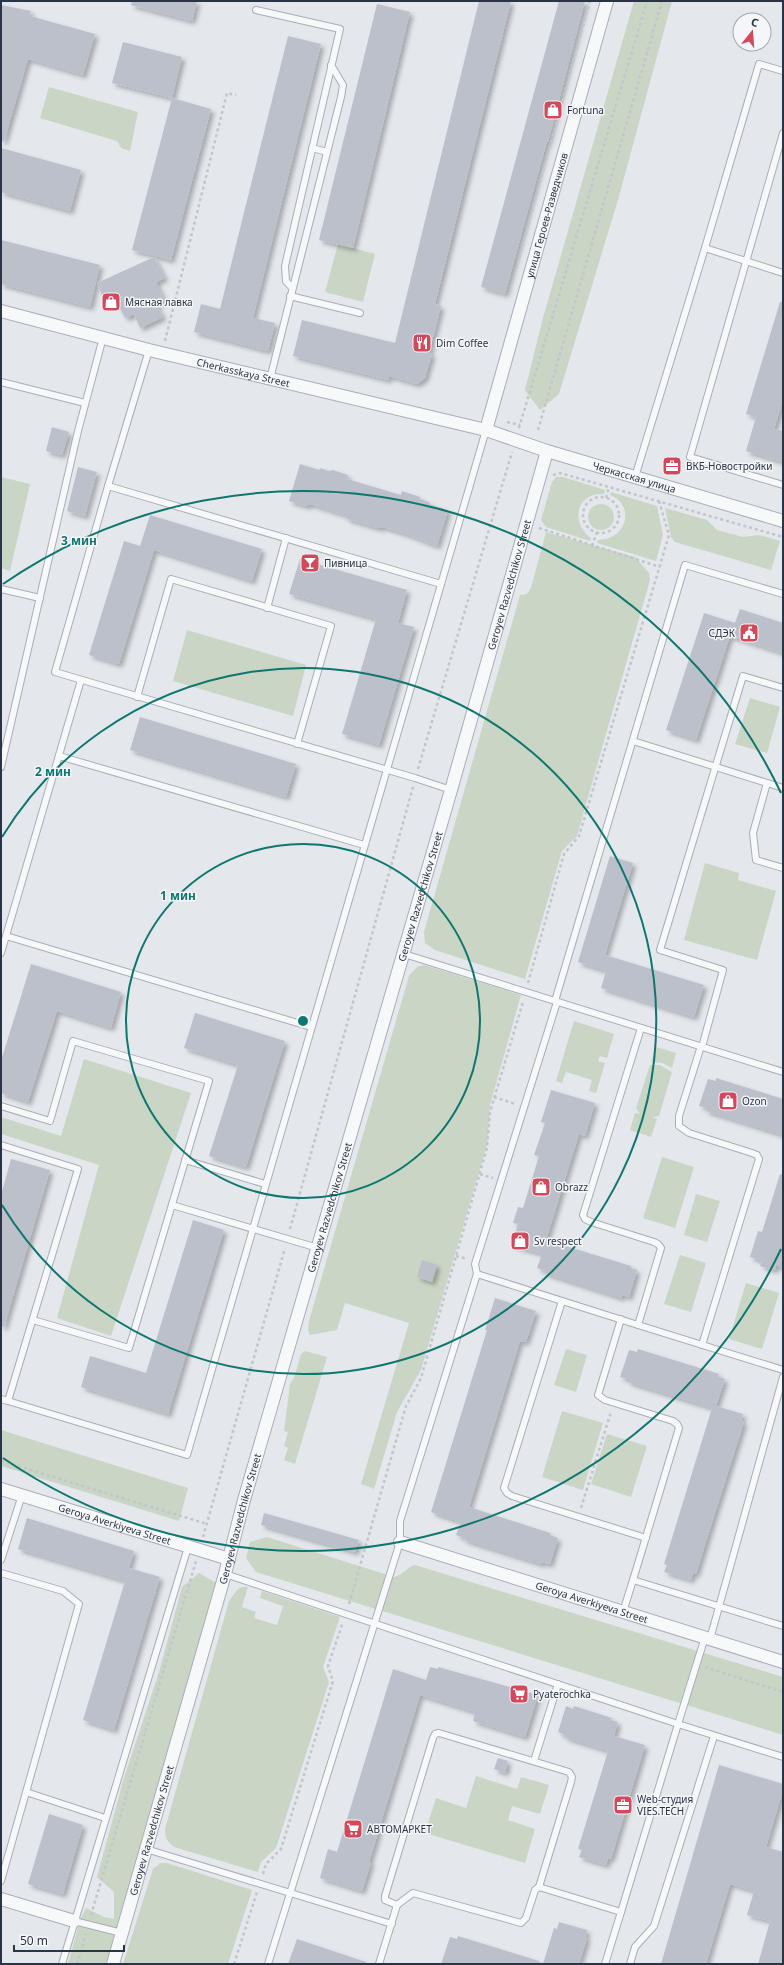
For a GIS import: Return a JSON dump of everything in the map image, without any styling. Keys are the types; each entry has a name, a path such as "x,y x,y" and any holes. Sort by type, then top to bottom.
{"street":[{"name":"улица Героев-Разведчиков","path":"486,430 607,1"},
{"name":"Cherkasskaya Street","path":"1,311 149,350 486,430"},
{"name":"Черкасская улица","path":"486,430 547,451 783,521"},
{"name":"Geroyev Razvedchikov Street","path":"113,1964 225,1574 244,1500 404,954 547,451"},
{"name":"Geroya Averkiyeva Street","path":"1,1489 229,1559"},
{"name":"Geroya Averkiyeva Street","path":"400,1542 783,1662"},
{"path":"1,1899 74,1921"}],"lane":[{"path":"256,10 340,29 285,266 286,281 292,288"},
{"path":"635,477 759,64 783,71"},
{"path":"270,379 343,85 331,65"},
{"path":"783,133 690,457 783,485"},
{"path":"312,148 327,152"},
{"path":"705,248 783,273"},
{"path":"290,296 360,313"},
{"path":"1,767 85,403 101,345"},
{"path":"149,350 108,486 55,672 416,778 451,790"},
{"path":"1,382 85,403"},
{"path":"1,1399 187,1454 486,430"},
{"path":"108,486 441,584"},
{"path":"267,608 286,538"},
{"path":"268,1964 400,1542 400,1521 477,1274 475,1264 556,1001 685,566 783,594"},
{"path":"137,696 172,579 331,626 297,744"},
{"path":"1,589 40,598"},
{"path":"702,1345 759,1159 757,1155 689,1133 679,1126 679,1116 723,970 660,950 743,676 783,688"},
{"path":"1,953 81,680"},
{"path":"632,741 783,788"},
{"path":"59,756 364,845"},
{"path":"767,783 753,833 756,860 783,868"},
{"path":"6,936 311,1027"},
{"path":"404,954 701,1047 783,1071"},
{"path":"638,1325 661,1248 654,1242 585,1220 583,1215 640,1028"},
{"path":"1,1106 50,1121 73,1041 209,1081 129,1348 33,1320"},
{"path":"1,1146 78,1169 8,1401"},
{"path":"185,1160 265,1184"},
{"path":"172,1205 318,1248"},
{"path":"477,1274 783,1370"},
{"path":"562,1301 504,1488 506,1493 512,1496 646,1538"},
{"path":"621,1319 598,1395 601,1398 614,1403 673,1421 679,1428 623,1612"},
{"path":"605,1964 696,1664 720,1607 783,1377"},
{"path":"1,1560 22,1495"},
{"path":"62,1964 105,1818 194,1548"},
{"path":"1,1572 63,1591 79,1604 1,1881"},
{"path":"225,1574 714,1736 783,1757"},
{"path":"633,1580 783,1626"},
{"path":"534,1761 558,1684"},
{"path":"379,1964 397,1905 413,1893 420,1893 521,1923 526,1918 535,1890 539,1887 572,1777 565,1770 444,1733 435,1734 385,1896 385,1900 397,1905"},
{"path":"630,1964 635,1947 654,1926 714,1736"},
{"path":"26,1792 105,1818"},
{"path":"146,1849 392,1924"},
{"path":"539,1887 621,1912"},
{"path":"74,1921 122,1933"}],"path":[{"path":"518,261 590,1"},
{"path":"91,1916 194,1548 207,1524 416,778 648,1"},
{"path":"538,430 662,1"},
{"path":"165,341 227,93 236,95"},
{"path":"550,477 560,473 783,537"},
{"path":"606,498 609,487"},
{"path":"594,498 606,498 616,504 619,510 618,522 611,531 605,533 596,532 589,528 585,523 584,512 589,502 594,498"},
{"path":"234,1964 266,1864 281,1849 333,1681 328,1666 346,1614 406,1406 421,1378 487,1148 490,1112 494,1097 526,992 564,854 579,836 660,567 669,535 659,501"},
{"path":"537,523 540,529 660,567"},
{"path":"592,546 596,532"},
{"path":"494,1097 524,1106"},
{"path":"579,1516 614,1403"},
{"path":"1,1461 207,1524"},
{"path":"696,1664 783,1692"},
{"path":"77,1964 86,1933"}],"green space":[{"path":"634,1 672,1 618,200 559,394 540,410 525,390 543,318"},
{"path":"49,87 138,112 130,151 121,148 117,141 40,118"},
{"path":"338,244 375,254 363,302 325,292"},
{"path":"1,477 30,484 10,571 1,568"},
{"path":"556,477 563,477 605,490 604,494 587,498 582,503 579,510 580,525 584,532 591,538 590,541 546,527 541,520 552,482"},
{"path":"611,492 657,506 663,535 656,561 597,543 598,540 608,538 616,534 625,521 623,506 618,500 610,495"},
{"path":"601,504 610,508 614,517 610,526 601,530 592,526 588,517 592,508"},
{"path":"665,508 707,520 717,530 743,537 759,535 780,541 771,570 675,542 671,537"},
{"path":"546,532 635,557 649,573 650,580 577,836 562,851 525,979 435,950 425,943 424,932 520,595 527,594 531,588"},
{"path":"187,630 306,665 293,716 173,681"},
{"path":"750,698 780,707 767,753 735,744"},
{"path":"705,863 739,873 738,880 776,891 757,960 684,940"},
{"path":"424,965 521,995 490,1105 487,1145 421,1370 397,1412 374,1489 361,1484 409,1323 345,1303 337,1330 310,1335 308,1331 309,1321 409,976 417,967"},
{"path":"574,1021 614,1034 607,1058 600,1056 598,1061 605,1063 596,1093 589,1091 592,1080 566,1072 562,1083 556,1081"},
{"path":"656,1047 676,1053 672,1068 662,1063 651,1062"},
{"path":"84,1059 191,1093 111,1336 57,1318 99,1165 1,1134 1,1117 61,1136"},
{"path":"650,1065 660,1065 672,1072 659,1116 652,1117 657,1119 651,1137 630,1130 635,1113 640,1114 636,1108"},
{"path":"662,1157 694,1167 675,1228 643,1218"},
{"path":"696,1194 720,1201 707,1242 684,1235"},
{"path":"680,1255 706,1263 691,1312 664,1304"},
{"path":"746,1283 779,1293 762,1349 729,1339"},
{"path":"566,1349 587,1355 576,1392 554,1385"},
{"path":"305,1351 327,1357 295,1464 284,1460 288,1448 284,1446 288,1432 284,1431 290,1384 294,1378 301,1354"},
{"path":"562,1411 603,1423 583,1490 542,1477"},
{"path":"1,1430 188,1488 179,1521 1,1466"},
{"path":"607,1434 647,1446 631,1497 591,1484"},
{"path":"267,1537 394,1577 400,1575 415,1565 783,1677 783,1735 256,1572 246,1558 250,1542"},
{"path":"199,1573 220,1585 107,1964 68,1964 80,1920 86,1908 104,1917 114,1919 114,1892 97,1877 123,1781 159,1672 182,1587"},
{"path":"242,1587 248,1587 242,1607 256,1612 254,1618 277,1625 283,1606 260,1598 262,1591 340,1617 323,1667 329,1682 276,1848 261,1862 258,1872 174,1847 167,1839 165,1832 229,1601 237,1590"},
{"path":"476,1776 517,1789 521,1777 549,1785 540,1814 512,1806 508,1820 535,1829 525,1863 425,1833 436,1798 466,1808"},
{"path":"161,1863 167,1863 252,1890 228,1964 123,1964 153,1869"}],"building":[{"path":"132,1 197,1 192,21 131,5"},
{"path":"479,1 511,1 435,304 441,306 429,353 432,354 425,378 417,384 389,376 388,380 293,356 302,320 395,343"},
{"path":"559,1 585,1 548,142 547,141 505,294 481,287"},
{"path":"377,4 410,12 353,248 319,240"},
{"path":"1,5 31,11 30,16 95,34 83,75 28,59 4,141 1,141"},
{"path":"288,36 321,44 253,318 275,323 268,351 194,332 201,304 220,309"},
{"path":"123,42 182,57 172,98 112,83"},
{"path":"172,98 211,109 171,260 132,250"},
{"path":"1,148 81,170 70,211 1,192"},
{"path":"1,240 100,265 90,307 1,284"},
{"path":"154,257 165,278 156,282 164,300 156,304 163,317 140,328 134,314 125,318 116,300 106,304 97,283"},
{"path":"780,302 783,302 783,400 774,429 783,431 783,462 746,451 756,417 746,414"},
{"path":"52,427 69,432 62,455 46,451"},
{"path":"300,464 319,470 320,468 329,471 333,470 348,475 347,479 401,495 402,491 420,497 420,499 429,502 429,504 448,510 437,546 383,527 378,528 347,519 345,515 310,504 306,506 289,501"},
{"path":"78,467 97,472 85,516 67,511"},
{"path":"150,515 262,549 252,581 154,550 119,664 89,655 124,541 140,546"},
{"path":"300,559 407,590 398,623 414,627 379,745 342,734 376,619 289,594"},
{"path":"740,609 783,623 783,653 730,636 696,740 666,730 704,613 735,623"},
{"path":"140,717 296,764 286,797 130,750"},
{"path":"610,856 633,863 605,955 704,985 694,1017 601,988 606,971 578,962"},
{"path":"31,964 121,992 111,1028 57,1011 28,1102 1,1093 1,1061"},
{"path":"195,1013 285,1041 246,1167 209,1156 238,1065 184,1048"},
{"path":"716,1078 783,1099 783,1135 706,1111 707,1108 699,1106 708,1079 716,1081"},
{"path":"551,1090 595,1103 585,1136 579,1134 546,1240 631,1266 631,1268 637,1270 629,1297 622,1295 621,1298 544,1273 545,1271 537,1268 542,1254 511,1245 518,1224 513,1223 518,1207 523,1208 539,1156 534,1155 545,1123 541,1122"},
{"path":"11,1159 50,1170 4,1327 1,1326 1,1195"},
{"path":"780,1174 783,1175 783,1268 776,1265 775,1270 760,1266 762,1261 750,1257 758,1231 762,1232"},
{"path":"193,1220 224,1230 168,1414 81,1387 90,1356 146,1373"},
{"path":"422,1260 437,1265 432,1282 417,1277"},
{"path":"495,1298 536,1311 526,1342 520,1341 469,1507 550,1533 550,1535 558,1538 550,1564 541,1562 541,1564 464,1540 465,1538 456,1535 461,1522 431,1512 487,1330 485,1330"},
{"path":"638,1349 719,1374 718,1377 725,1379 716,1406 743,1414 741,1421 744,1422 696,1574 693,1573 691,1580 664,1572 667,1565 664,1564 712,1408 628,1382 628,1379 620,1377 629,1350 637,1352"},
{"path":"264,1513 359,1540 355,1552 261,1525"},
{"path":"27,1518 134,1551 129,1568 160,1577 114,1730 83,1720 125,1581 18,1549"},
{"path":"430,1667 438,1669 438,1667 538,1695 525,1737 473,1721 475,1712 420,1695 369,1862 371,1862 362,1891 320,1878 328,1849 337,1852 393,1669 426,1680"},
{"path":"566,1706 573,1709 574,1706 612,1718 611,1720 618,1722 614,1736 645,1745 611,1859 608,1858 606,1865 579,1857 582,1850 578,1849 608,1751 564,1737 565,1735 558,1732"},
{"path":"498,1758 508,1761 505,1773 494,1769"},
{"path":"719,1765 783,1784 783,1790 766,1847 783,1852 783,1964 758,1964 770,1921 747,1915 754,1891 730,1884 706,1964 661,1964"},
{"path":"49,1814 83,1825 63,1894 28,1884"},
{"path":"559,1922 587,1930 585,1937 587,1938 579,1964 543,1964 554,1928 557,1929"},
{"path":"458,1936 539,1961 539,1964 441,1964 450,1937 457,1939"},
{"path":"297,1939 366,1962 365,1964 288,1964"}],"place":[{"name":"Fortuna","path":"553,110"},
{"name":"Мясная лавка","path":"111,302"},
{"name":"Dim Coffee","path":"422,343"},
{"name":"ВКБ-Новостройки","path":"672,466"},
{"name":"Пивница","path":"310,563"},
{"name":"СДЭК","path":"749,633"},
{"name":"Ozon","path":"728,1101"},
{"name":"Obrazz","path":"541,1187"},
{"name":"Sv respect","path":"520,1241"},
{"name":"Pyaterochka","path":"519,1694"},
{"name":"Web-студия VIES.TECH","path":"623,1805"},
{"name":"АВТОМАРКЕТ","path":"353,1829"}]}
